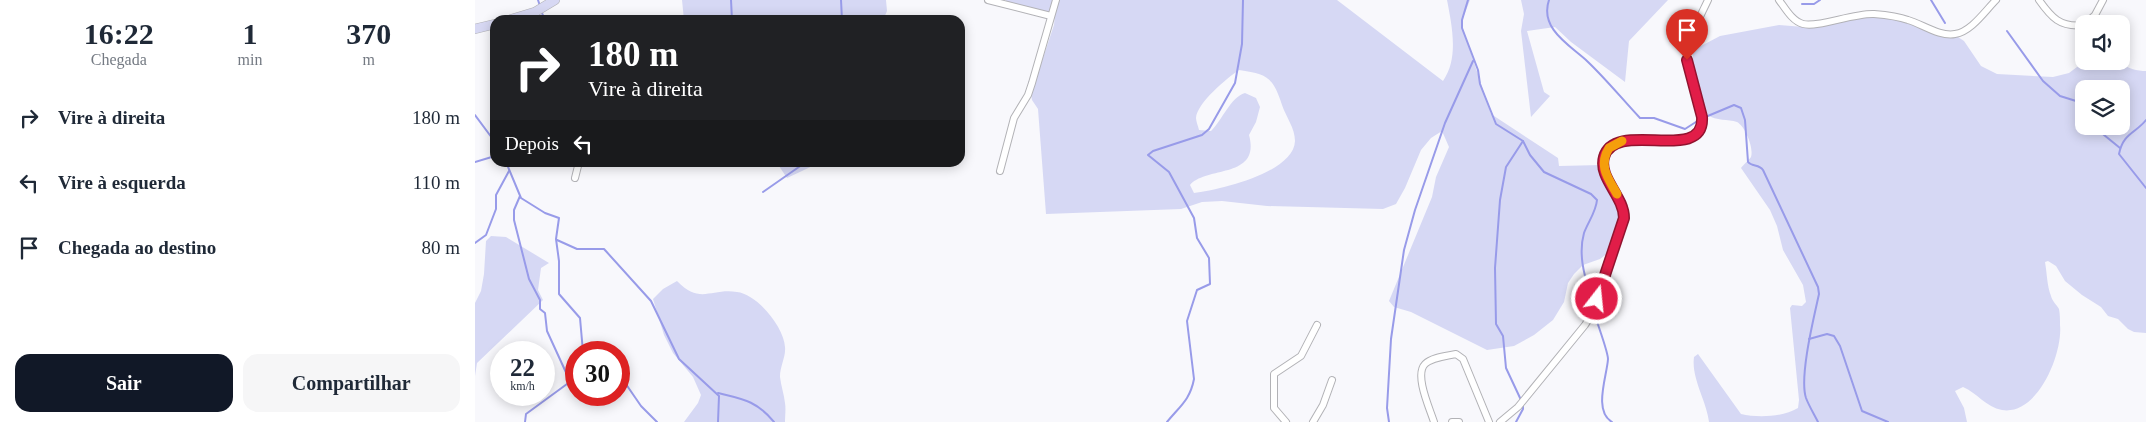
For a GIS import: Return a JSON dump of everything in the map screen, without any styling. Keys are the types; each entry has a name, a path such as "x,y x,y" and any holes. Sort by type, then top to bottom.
{"street":[{"path":"537,15 555,0"},
{"path":"988,0 1051,16"},
{"path":"1000,171 1013,118 1030,89 1056,0"},
{"path":"1500,422 1518,407 1570,346 1592,314 1624,218 1622,204 1603,168 1604,158 1609,148 1623,141 1686,140 1695,136 1701,126 1702,117 1689,71 1687,50 1709,0"},
{"path":"1779,0 1793,18 1803,24 1818,24 1851,15 1874,14 1908,20 1943,33 1954,35 1965,30 1995,0"},
{"path":"2039,0 2052,18 2075,24"},
{"path":"2095,15 2103,0"},
{"path":"475,29 490,25"},
{"path":"575,178 578,167"},
{"path":"1285,422 1274,408 1274,374 1301,356 1317,325"},
{"path":"1434,422 1421,382 1421,371 1428,362 1456,354 1463,359 1489,422"},
{"path":"1313,422 1323,405 1332,380"},
{"path":"1452,422 1459,422"}],"shaded area":[{"path":"682,0 886,0 887,11 885,15 684,15"},
{"path":"1006,0 1337,0 1443,81 1448,72 1453,52 1447,0 1470,0 1461,23 1491,114 1558,158 1559,166 1601,165 1605,178 1622,211 1617,237 1608,253 1600,259 1583,265 1574,274 1568,283 1564,302 1553,320 1534,335 1514,346 1487,350 1411,312 1394,307 1389,301 1432,197 1436,177 1449,147 1442,131 1431,138 1421,150 1396,204 1383,209 1267,206 1222,201 1202,202 1181,209 1046,214 1038,109 1032,100 1031,94 1054,25 1055,14 1006,2","holes":["1239,70 1263,75 1272,83 1294,132 1295,141 1291,152 1282,162 1269,171 1253,178 1236,184 1194,193 1190,185 1198,179 1240,165 1247,159 1251,149 1249,135 1256,122 1260,107 1256,98 1245,93 1235,99 1211,131 1199,130 1196,118 1201,105 1207,98"]},
{"path":"1521,0 1668,0 1629,41 1625,82 1571,42 1555,27 1527,31 1544,92 1550,96 1531,117 1521,31 1524,14"},
{"path":"1873,16 1901,20 1948,36 1958,37 1964,41 1981,66 1997,74 2053,77 2069,73 2075,68 2130,70 2130,68 2146,71 2146,333 2134,332 2118,319 2108,316 2101,307 2065,281 2056,266 2048,261 2045,262 2049,288 2060,313 2060,337 2057,351 2046,380 2037,393 2027,403 2015,409 2002,410 1996,408 1963,387 1955,391 1964,408 1967,422 1709,422 1695,373 1694,357 1698,354 1741,414 1770,416 1798,408 1799,400 1790,308 1792,305 1802,306 1806,302 1803,285 1783,250 1777,226 1770,210 1741,168 1751,157 1752,153 1743,128 1737,122 1708,115 1700,102 1692,49 1694,46 1701,46 1720,36 1779,25 1804,27"},
{"path":"780,167 810,167 787,178"},
{"path":"491,236 506,237 549,263 541,268 538,290 543,300 500,341 490,341 490,351 477,363 475,376 475,303 481,291 486,241"},
{"path":"677,281 685,288 699,294 728,291 745,294 761,305 775,321 785,347 780,377 785,405 785,422 684,422 698,403 701,395 693,377 673,353 664,335 653,299 663,289"}],"waterway":[{"path":"538,0 540,6"},
{"path":"731,0 732,15"},
{"path":"841,0 842,15"},
{"path":"1167,422 1184,402 1190,392 1194,379 1187,321 1197,290 1210,284 1209,258 1197,238 1194,218 1169,172 1148,155 1153,151 1202,135 1209,129 1235,83 1242,44 1243,0"},
{"path":"1468,0 1462,20 1462,28 1478,70 1480,84 1496,124 1523,141 1530,155 1544,172 1591,194 1597,200 1594,213 1584,233 1582,242 1582,261 1593,306"},
{"path":"1549,0 1548,20 1558,36 1587,61 1640,118 1654,118 1685,129 1699,120"},
{"path":"1802,4 1814,4 1820,0"},
{"path":"1931,0 1945,23"},
{"path":"541,11 543,15"},
{"path":"2007,31 2043,81 2060,96 2075,101"},
{"path":"1389,422 1387,408 1391,339 1404,250 1415,210 1445,123 1473,61"},
{"path":"1703,118 1734,105 1741,108 1745,120 1748,162 1763,170 1818,287 1819,294 1804,376 1806,398 1818,422"},
{"path":"475,115 490,135"},
{"path":"2146,120 2127,137 2119,154 2146,188"},
{"path":"2104,135 2120,148"},
{"path":"1521,400 1506,368 1503,336 1496,324 1495,268 1500,200 1506,167 1523,141"},
{"path":"475,162 490,158"},
{"path":"508,167 521,198 545,213 559,218 556,239 559,261 559,294 580,318 582,341"},
{"path":"763,192 799,167"},
{"path":"475,243 486,235 496,209 496,195 509,171"},
{"path":"520,196 514,210 514,220 529,279 540,300 540,309 545,313 547,331 569,379 567,384 526,414 525,422"},
{"path":"557,240 577,249 604,249 651,301 679,359 719,396 718,422"},
{"path":"1594,313 1608,359 1602,402 1603,410 1606,417 1612,422"},
{"path":"1809,339 1827,334 1834,336 1840,346 1862,411 1888,422"},
{"path":"630,390 641,406 657,422"},
{"path":"718,393 742,399 755,405 762,409 774,422"},
{"path":"1516,422 1523,409 1523,404"}],"slow traffic":[{"path":"1617,194 1605,173 1603,163 1609,148 1622,141"}],"route":[{"path":"1597,299 1611,255 1623,226 1624,218 1620,199 1603,168 1606,152 1611,146 1623,141 1686,140 1699,132 1702,117 1687,60"}]}
